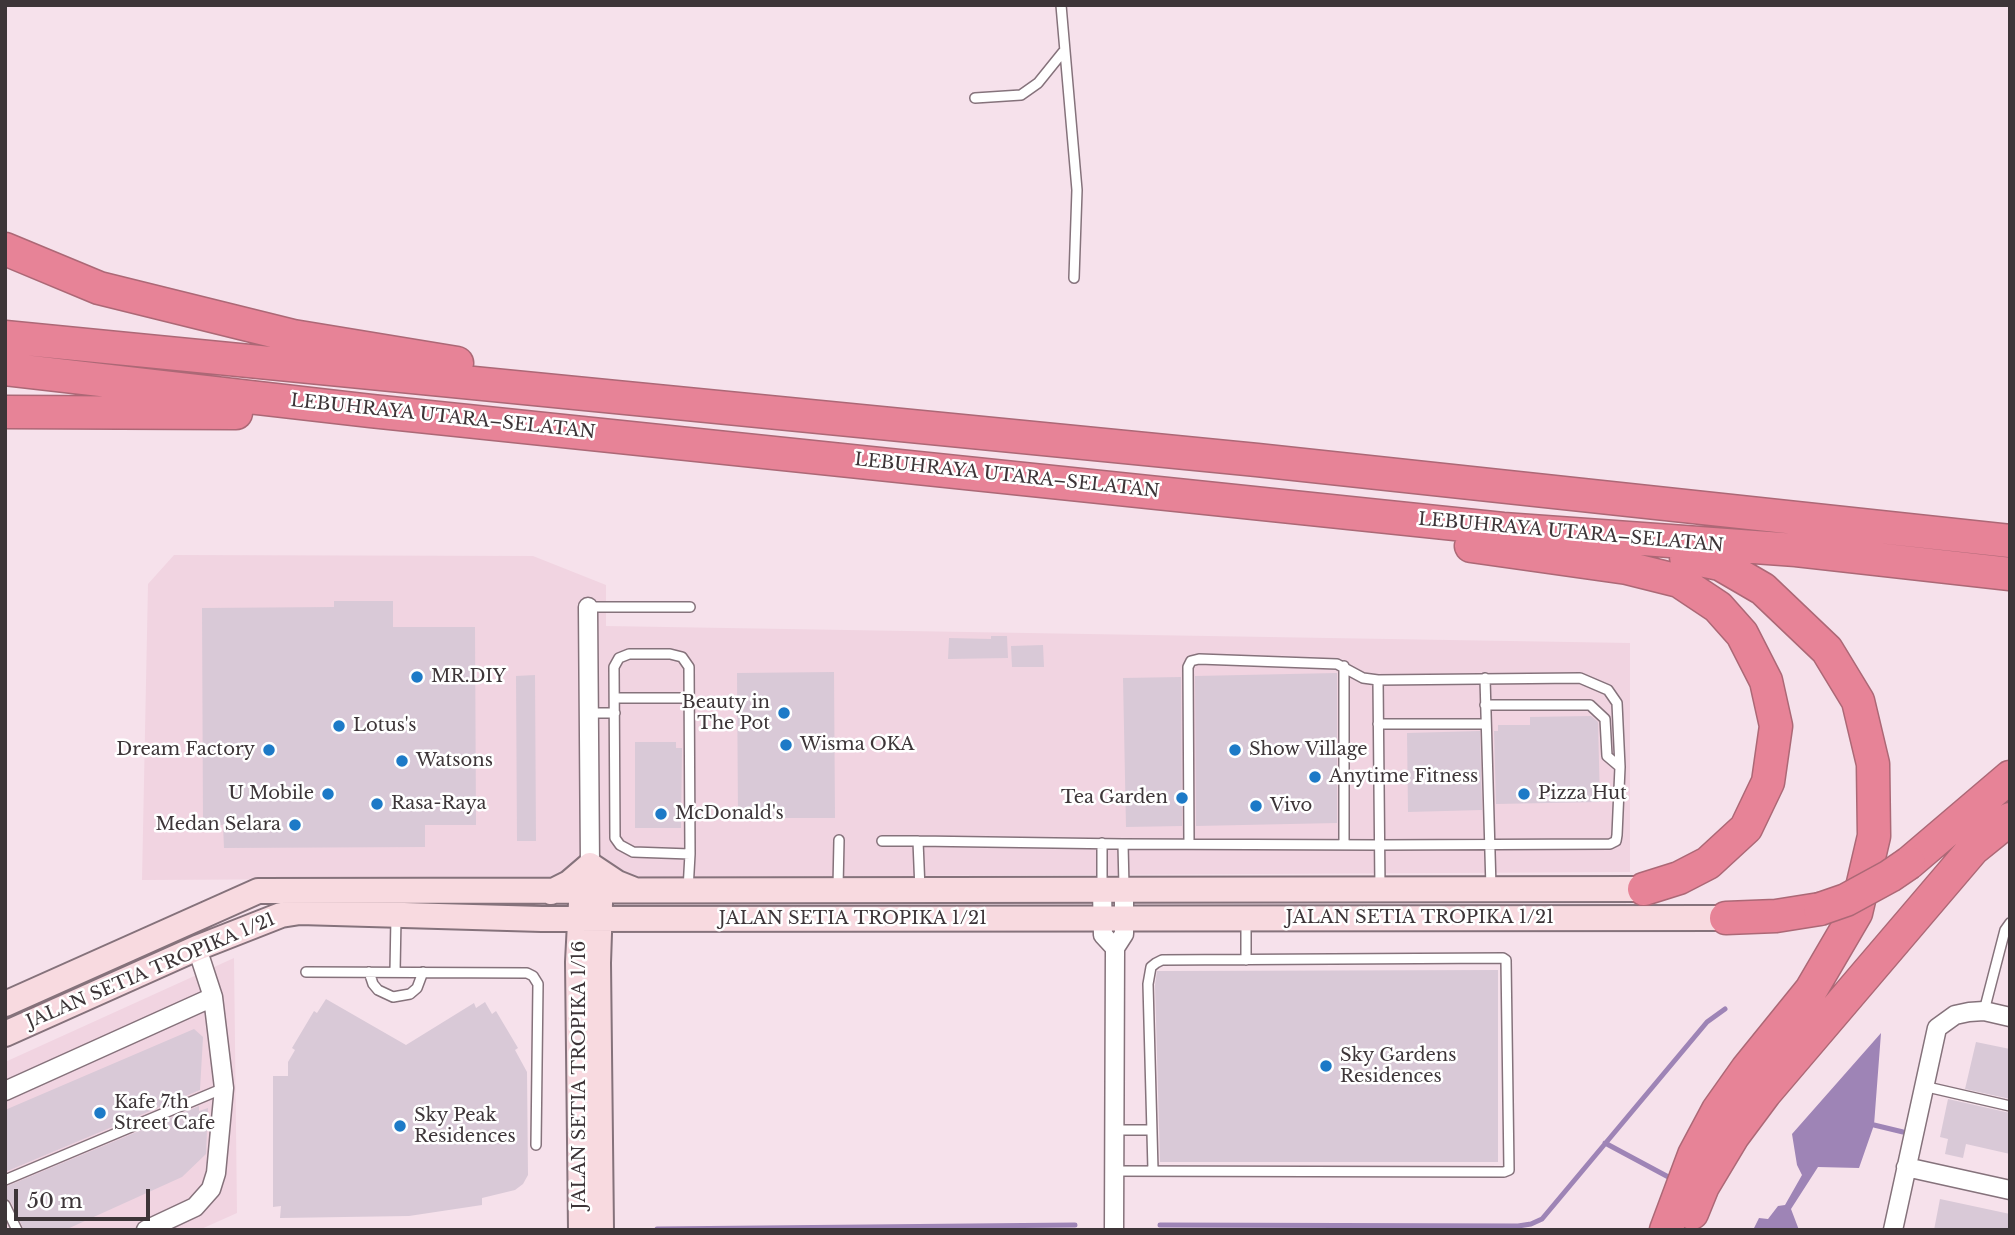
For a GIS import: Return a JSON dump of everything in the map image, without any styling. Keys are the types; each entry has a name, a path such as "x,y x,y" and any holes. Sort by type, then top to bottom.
{"highway":[{"path":"5,249 99,288 293,336 520,373 680,404"},
{"name":"LEBUHRAYA UTARA–SELATAN","path":"5,337 1271,462 2010,541"},
{"name":"LEBUHRAYA UTARA–SELATAN","path":"5,369 371,411 879,462 1257,504 1503,529 1796,550 2010,574"},
{"path":"5,412 270,414 371,411"},
{"path":"1257,504 1404,536 1627,568 1679,581 1718,607 1742,634 1766,681 1776,726 1768,782 1746,828 1708,863 1679,878 1644,889"},
{"path":"1503,529 1720,564 1763,589 1827,650 1858,701 1873,764 1874,836 1856,913 1811,990 1747,1069 1718,1110 1694,1155 1665,1230"},
{"path":"1727,918 1776,916 1846,900 1909,863 2010,777"},
{"path":"1686,1230 1703,1186 1733,1136 1765,1093 1973,849 2010,819"}],"street":[{"path":"588,607 591,892"},
{"path":"590,865 617,883 640,891"},
{"path":"550,892 569,883 590,865"},
{"name":"JALAN SETIA TROPIKA 1/21","path":"5,1004 258,891 1644,889"},
{"path":"1113,891 1113,919 1124,934 1115,947 1114,1230"},
{"name":"JALAN SETIA TROPIKA 1/16","path":"581,1230 591,892"},
{"name":"JALAN SETIA TROPIKA 1/21","path":"5,1034 197,948 281,915 300,912 542,919 1727,918"},
{"path":"542,919 560,930 588,962 608,943 643,919"},
{"path":"146,1230 195,1207 211,1189 219,1153 224,1088 213,997 197,948"},
{"name":"JALAN SETIA TROPIKA 1/16","path":"588,962 601,1230"},
{"path":"5,1091 213,997"},
{"path":"1893,1230 1937,1028 1955,1015 1984,1011 2010,1017"},
{"path":"1906,1167 2010,1190"}],"lane":[{"path":"1060,5 1077,190 1074,278"},
{"path":"975,97 1021,95 1038,82 1063,52"},
{"path":"588,607 690,607"},
{"path":"688,892 690,854 689,667 682,657 670,654 629,654 619,658 614,667 615,838 620,845 633,852 690,854"},
{"path":"882,841 1123,844 1344,845 1610,844 1616,841 1617,835 1620,767 1616,703 1608,690 1580,678 1378,680 1357,675 1344,666 1199,659 1191,661 1188,667 1189,844"},
{"path":"1344,666 1344,845"},
{"path":"1485,678 1491,890"},
{"path":"1378,680 1380,890"},
{"path":"615,698 689,698"},
{"path":"1485,705 1590,705 1605,719 1606,756 1620,767"},
{"path":"589,713 615,713"},
{"path":"1378,724 1486,724"},
{"path":"838,891 839,840"},
{"path":"918,841 920,891"},
{"path":"1102,843 1113,891"},
{"path":"1113,891 1123,844"},
{"path":"395,972 396,915"},
{"path":"1246,919 1246,960"},
{"path":"1984,1011 2005,930 2010,923"},
{"path":"1115,1171 1509,1170 1506,960 1162,960 1151,967 1148,984 1153,1170"},
{"path":"306,972 527,973 533,976 538,984 536,1145"},
{"path":"369,972 378,990 393,997 410,994 417,988 423,972"},
{"path":"1923,1086 2010,1106"},
{"path":"5,1180 224,1088"},
{"path":"1115,1130 1152,1130"},
{"path":"5,1205 16,1230"}],"shaded area":[{"path":"174,555 533,556 606,585 606,626 1630,643 1630,872 142,880 148,584"},
{"path":"234,958 237,1213 199,1230 5,1230 5,1062"},
{"path":"1881,1033 1874,1125 1859,1168 1818,1167 1791,1209 1799,1230 1753,1230 1759,1218 1768,1219 1778,1206 1785,1205 1802,1175 1797,1165 1792,1134"}],"building":[{"name":"Lotus's","path":"334,601 393,601 393,627 475,627 476,825 425,825 425,847 224,848 223,825 203,825 202,608 334,607"},
{"path":"991,636 1007,636 1008,658 948,659 949,638 991,639"},
{"path":"1043,645 1044,667 1012,667 1011,646"},
{"name":"Wisma OKA","path":"834,672 835,818 738,818 737,673"},
{"name":"Show Village","path":"1337,673 1337,823 1196,826 1195,676"},
{"path":"535,675 536,841 517,841 516,676"},
{"path":"1181,677 1182,826 1126,827 1123,678"},
{"path":"1591,716 1598,722 1600,802 1496,804 1494,731 1498,731 1498,725 1530,725 1530,717"},
{"path":"1480,731 1482,810 1408,812 1407,733"},
{"path":"635,742 676,742 676,748 682,748 681,828 635,828"},
{"name":"Sky Gardens Residences","path":"1498,970 1498,1162 1160,1162 1155,985 1157,971"},
{"name":"Sky Peak Residences","path":"326,999 406,1045 474,1003 476,1008 485,1002 492,1014 496,1011 518,1048 515,1050 527,1072 528,1175 523,1184 515,1190 482,1198 482,1205 409,1216 280,1218 281,1206 273,1207 273,1076 288,1076 288,1062 295,1050 292,1048 314,1011 317,1013"},
{"path":"194,1029 203,1037 200,1090 5,1172 5,1110"},
{"path":"1976,1042 2010,1049 2010,1099 1965,1089"},
{"path":"1948,1099 2010,1113 2010,1154 1966,1144 1963,1158 1945,1154 1948,1139 1940,1137"},
{"path":"199,1106 199,1111 208,1108 206,1154 182,1177 65,1230 24,1230 11,1202 5,1198 5,1187"},
{"path":"1940,1199 2010,1214 2010,1230 1934,1230"}],"waterway":[{"path":"1160,1225 1531,1224 1542,1219 1707,1022 1725,1009"},
{"path":"1874,1125 1903,1132"},
{"path":"1605,1143 1674,1180"},
{"path":"657,1229 1075,1225"}],"place":[{"name":"MR.DIY","path":"417,677"},
{"name":"Beauty in The Pot","path":"784,713"},
{"name":"Lotus's","path":"339,726"},
{"name":"Wisma OKA","path":"786,745"},
{"name":"Dream Factory","path":"269,750"},
{"name":"Show Village","path":"1235,750"},
{"name":"Watsons","path":"402,761"},
{"name":"Anytime Fitness","path":"1315,777"},
{"name":"U Mobile","path":"328,794"},
{"name":"Pizza Hut","path":"1524,794"},
{"name":"Tea Garden","path":"1182,798"},
{"name":"Rasa-Raya","path":"377,804"},
{"name":"Vivo","path":"1256,806"},
{"name":"McDonald's","path":"661,814"},
{"name":"Medan Selara","path":"295,825"},
{"name":"Sky Gardens Residences","path":"1326,1066"},
{"name":"Kafe 7th Street Cafe","path":"100,1113"},
{"name":"Sky Peak Residences","path":"400,1126"}]}
